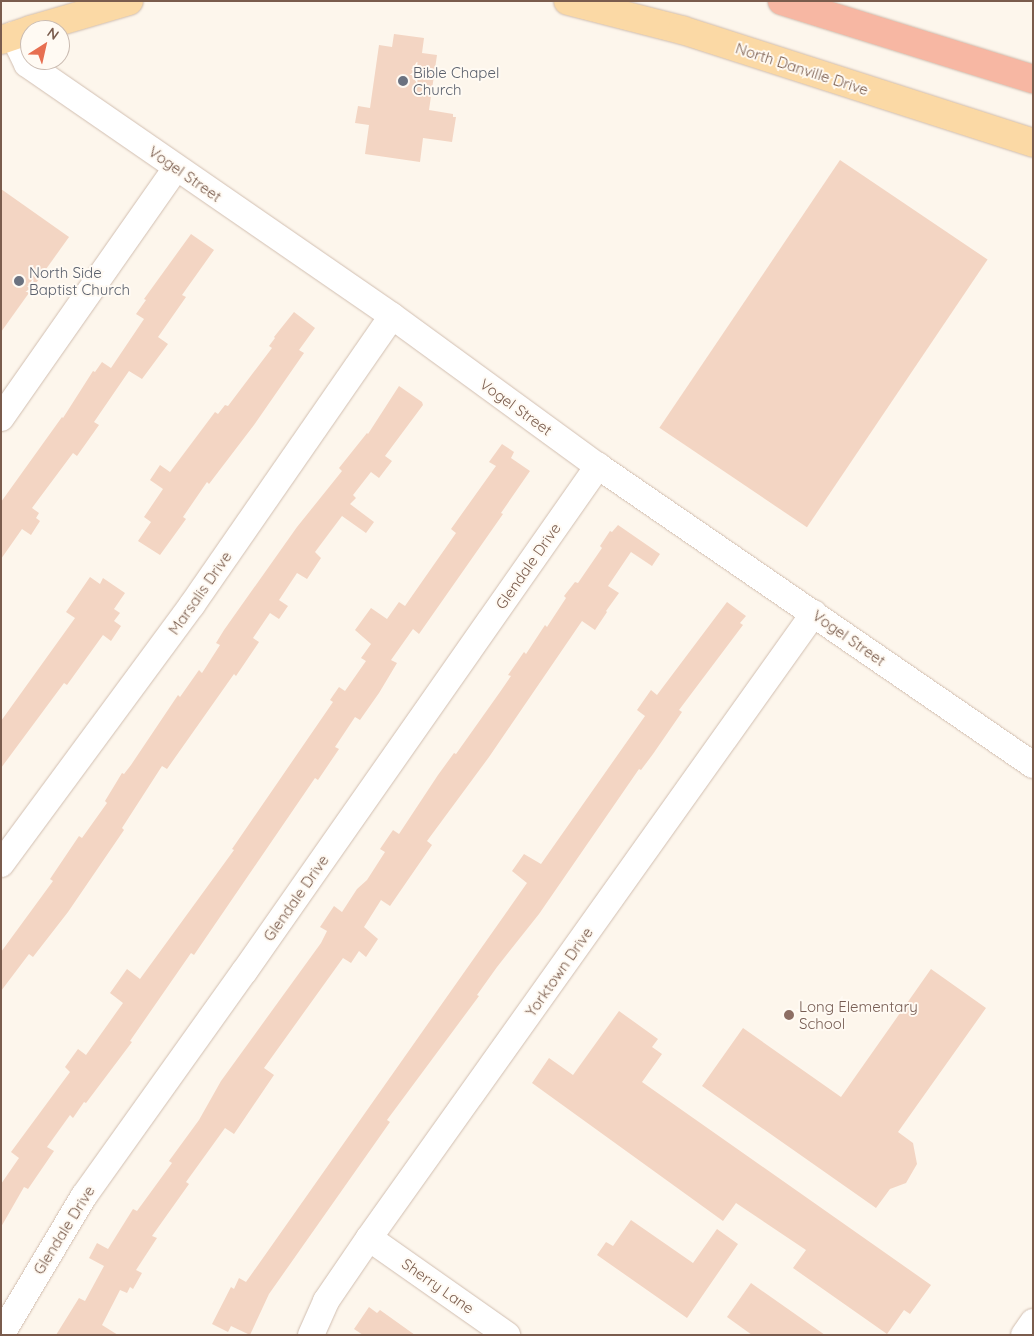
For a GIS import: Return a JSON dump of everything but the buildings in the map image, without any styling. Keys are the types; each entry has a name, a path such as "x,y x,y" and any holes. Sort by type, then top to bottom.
{"highway":[{"path":"782,1 1033,79"}],"main road":[{"path":"19,34 129,1"},
{"name":"North Danville Drive","path":"568,1 682,30 1033,143"}],"street":[{"name":"Vogel Street","path":"19,34 27,64 392,316 598,466 1033,765"},
{"path":"1,418 176,168"},
{"name":"Marsalis Drive","path":"1,864 192,605 392,316"},
{"name":"Glendale Drive","path":"1,1334 84,1196 250,964 598,466"},
{"name":"Yorktown Drive","path":"311,1335 326,1301 369,1238 814,614"},
{"name":"Sherry Lane","path":"369,1238 507,1335"},
{"path":"1024,1335 1033,1322"}],"place":[{"name":"Bible Chapel Church","path":"403,81"},
{"name":"North Side Baptist Church","path":"19,281"},
{"name":"Long Elementary School","path":"789,1015"}]}
